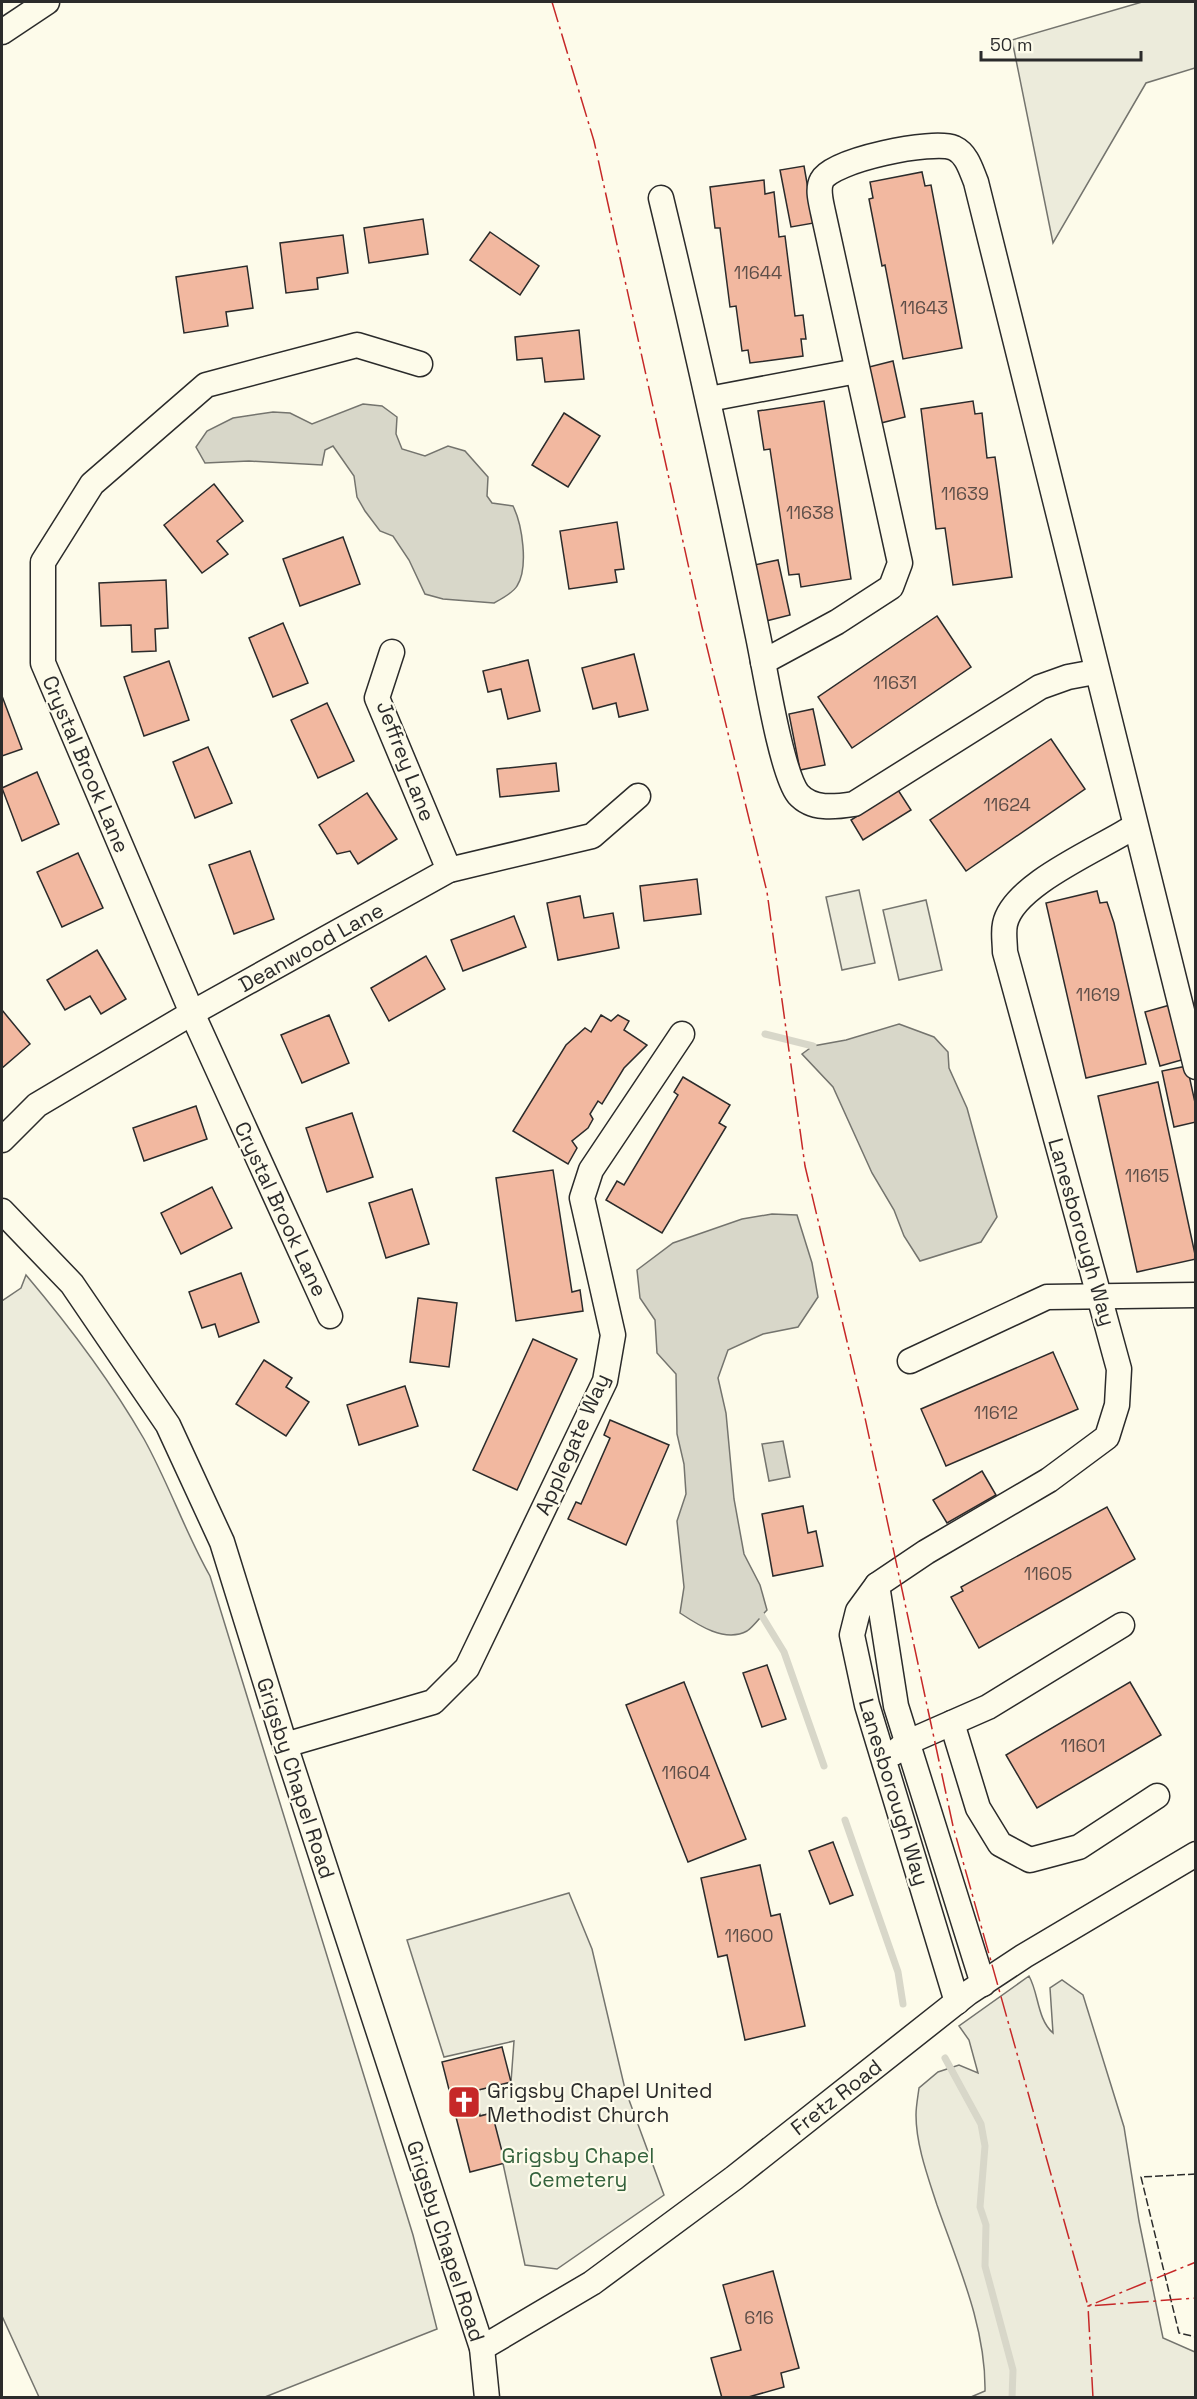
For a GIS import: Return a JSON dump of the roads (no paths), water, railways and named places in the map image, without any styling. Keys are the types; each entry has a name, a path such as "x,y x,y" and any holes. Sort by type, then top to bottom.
{"street":[{"path":"2,32 46,2"},
{"path":"764,662 837,622 891,587 900,563 823,212 821,180 828,172 846,163 920,147 945,146 956,149 968,160 976,182 1095,672 1196,1067"},
{"path":"661,198 709,399 790,779 799,795 810,803 831,807 854,804 1040,687 1068,677 1095,672"},
{"name":"Crystal Brook Lane","path":"330,1316 192,1013 43,663 43,562 92,484 206,386 357,345 420,364"},
{"path":"709,399 857,371"},
{"name":"Jeffrey Lane","path":"392,652 378,698 449,870"},
{"name":"Deanwood Lane","path":"2,1140 37,1106 192,1013 449,870 592,836 638,796"},
{"name":"Lanesborough Way","path":"957,2001 867,1705 852,1635 858,1611 877,1585 922,1554 1049,1480 1107,1437 1117,1405 1119,1369 1005,952 1005,924 1013,905 1044,879 1135,826"},
{"name":"Applegate Way","path":"285,1745 433,1702 467,1668 605,1381 613,1335 582,1198 591,1170 682,1034"},
{"name":"Grigsby Chapel Road","path":"2,1211 72,1284 168,1425 222,1542 285,1745 482,2348 487,2397"},
{"path":"910,1361 1047,1297 1100,1294 1196,1295"},
{"name":"Lanesborough Way","path":"877,1585 896,1706 983,1984"},
{"path":"884,1760 906,1743 988,1707 1122,1625"},
{"path":"952,1723 978,1808 1000,1844 1030,1860 1079,1846 1157,1796"},
{"name":"Fretz Road","path":"482,2348 592,2283 734,2178 957,2001 1024,1956 1196,1854"},
{"path":"921,1881 948,1872"}],"waterway":[{"path":"765,1034 813,1046"},
{"path":"762,1616 784,1652 824,1766"},
{"path":"845,1820 898,1972 903,2004"},
{"path":"945,2058 981,2124 985,2146 980,2207 986,2225 985,2266 1013,2370 1012,2398"}],"place":[{"name":"Grigsby Chapel United Methodist Church","path":"464,2102"}],"park label":[{"name":"Grigsby Chapel Cemetery","path":"578,2167"}]}
